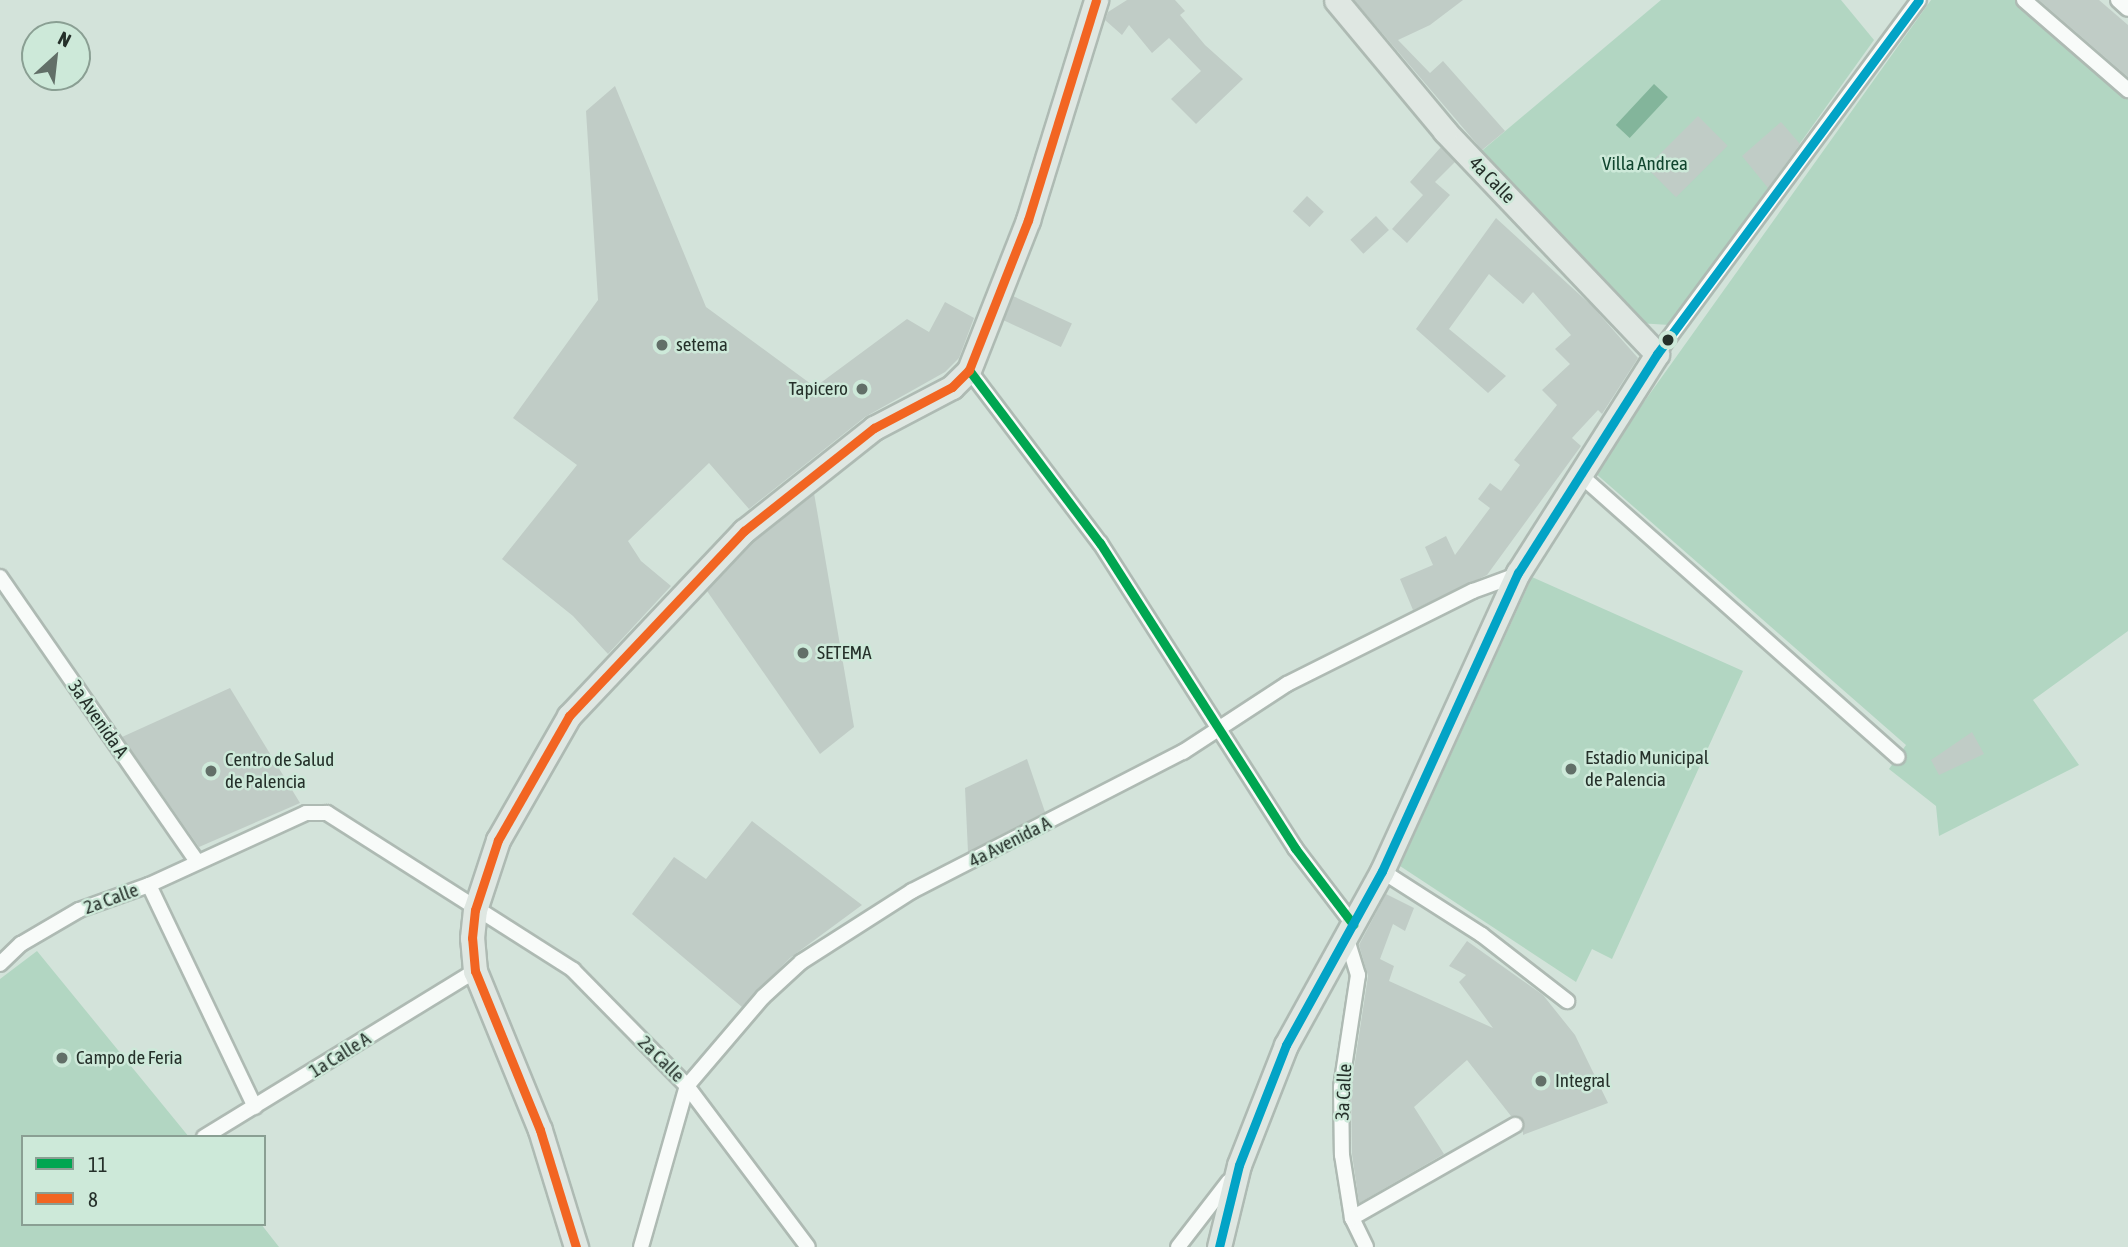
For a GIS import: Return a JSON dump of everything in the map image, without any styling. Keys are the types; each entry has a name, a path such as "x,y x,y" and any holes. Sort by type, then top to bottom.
{"main road":[{"path":"576,1247 540,1130 475,971 472,938 475,910 498,839 569,716 744,531 874,428 952,387 969,370 1028,220 1096,0"},
{"name":"4a Calle","path":"1335,0 1445,131 1657,354"},
{"path":"1219,1247 1239,1165 1286,1045 1382,871 1518,573 1657,354"}],"street":[{"path":"1657,354 1919,0"},
{"path":"2024,0 2128,90"},
{"path":"2118,0 2128,9"},
{"name":"3a Calle","path":"969,370 1100,543 1350,930 1359,975 1341,1087 1342,1155 1352,1218 1366,1247"},
{"path":"1579,474 1898,757"},
{"name":"4a Avenida A","path":"641,1247 687,1086 763,997 843,932 912,891 1131,781 1221,728 1287,684 1518,573"},
{"name":"3a Avenida A","path":"0,577 197,861"},
{"name":"2a Calle","path":"0,964 21,944 79,910 149,885 306,813 327,813 349,824 475,910 573,970 687,1086 808,1247"},
{"path":"1382,871 1482,935 1567,1001"},
{"path":"149,885 255,1107"},
{"name":"1a Calle A","path":"207,1135 475,971"},
{"path":"1352,1218 1515,1125"},
{"path":"1178,1247 1218,1199 1239,1165"}],"green space":[{"name":"Villa Andrea","path":"1661,0 1841,0 1874,40 1670,325 1637,323 1478,154"},
{"path":"1931,0 2020,0 2128,94 2128,631 2033,700 2079,765 1939,836 1936,806 1889,769 1906,745 1594,472"},
{"name":"Estadio Municipal de Palencia","path":"1532,577 1743,671 1612,959 1592,949 1576,982 1400,866"},
{"name":"Campo de Feria","path":"37,951 187,1135 21,1135 21,1226 263,1226 279,1247 0,1247 0,979"}],"shaded area":[{"path":"1654,84 1668,97 1630,138 1616,125"}],"building":[{"path":"1127,0 1175,0 1185,11 1180,15 1205,45 1243,79 1196,124 1171,99 1201,71 1169,38 1152,53 1129,25 1122,35 1105,20 1108,12"},
{"path":"1354,0 1463,0 1430,25 1398,40 1430,73 1443,61 1505,131 1482,150"},
{"path":"2039,0 2099,0 2128,25 2128,77"},
{"name":"setema","path":"615,86 706,307 815,387 907,319 929,332 945,302 974,318 959,358 945,372 865,417 749,509 709,463 628,541 641,561 671,586 608,654 573,616 502,559 577,465 513,418 598,300 586,111"},
{"path":"1698,116 1728,146 1676,197 1646,168"},
{"path":"1781,122 1800,144 1768,188 1742,156"},
{"path":"1441,147 1455,162 1435,182 1450,195 1407,243 1392,229 1423,195 1410,182"},
{"path":"1307,196 1324,212 1309,227 1293,211"},
{"path":"1376,216 1389,230 1363,254 1350,240"},
{"path":"1496,218 1592,306 1638,358 1602,414 1598,410 1572,438 1581,446 1487,575 1413,610 1400,579 1433,565 1425,547 1446,536 1455,555 1490,508 1478,499 1490,483 1501,491 1520,465 1514,460 1557,405 1542,390 1570,364 1555,349 1571,335 1533,292 1523,304 1489,274 1449,329 1506,376 1488,393 1416,329"},
{"path":"1013,296 1072,323 1061,347 1002,320"},
{"name":"SETEMA","path":"814,493 854,727 820,754 707,591 753,541"},
{"name":"Centro de Salud de Palencia","path":"230,688 300,803 199,847 122,737"},
{"path":"1972,732 1984,754 1939,775 1931,760"},
{"path":"1027,759 1045,812 968,852 965,788"},
{"path":"752,821 862,905 790,958 742,1007 632,914 674,857 706,879"},
{"path":"1386,894 1414,908 1405,931 1393,924 1380,959 1394,966 1389,981 1493,1028 1459,982 1466,975 1449,966 1467,941 1543,995 1575,1035 1608,1103 1523,1135 1523,1120 1511,1116 1467,1060 1414,1107 1444,1154 1359,1203 1352,1154 1351,1088 1368,976 1359,945"}],"transit line":[{"name":"8","path":"576,1247 540,1130 475,971 472,938 475,910 498,840 569,716 744,531 874,428 952,387 969,370 1028,220 1096,0"},
{"path":"1219,1247 1239,1165 1286,1045 1382,871 1518,573 1657,354 1919,0"},
{"name":"11","path":"969,370 1100,543 1295,848 1353,924"}],"place":[{"name":"setema","path":"662,345"},
{"name":"Tapicero","path":"862,389"},
{"name":"SETEMA","path":"803,653"},
{"name":"Estadio Municipal de Palencia","path":"1571,769"},
{"name":"Centro de Salud de Palencia","path":"211,771"},
{"name":"Campo de Feria","path":"62,1058"},
{"name":"Integral","path":"1541,1081"}]}
